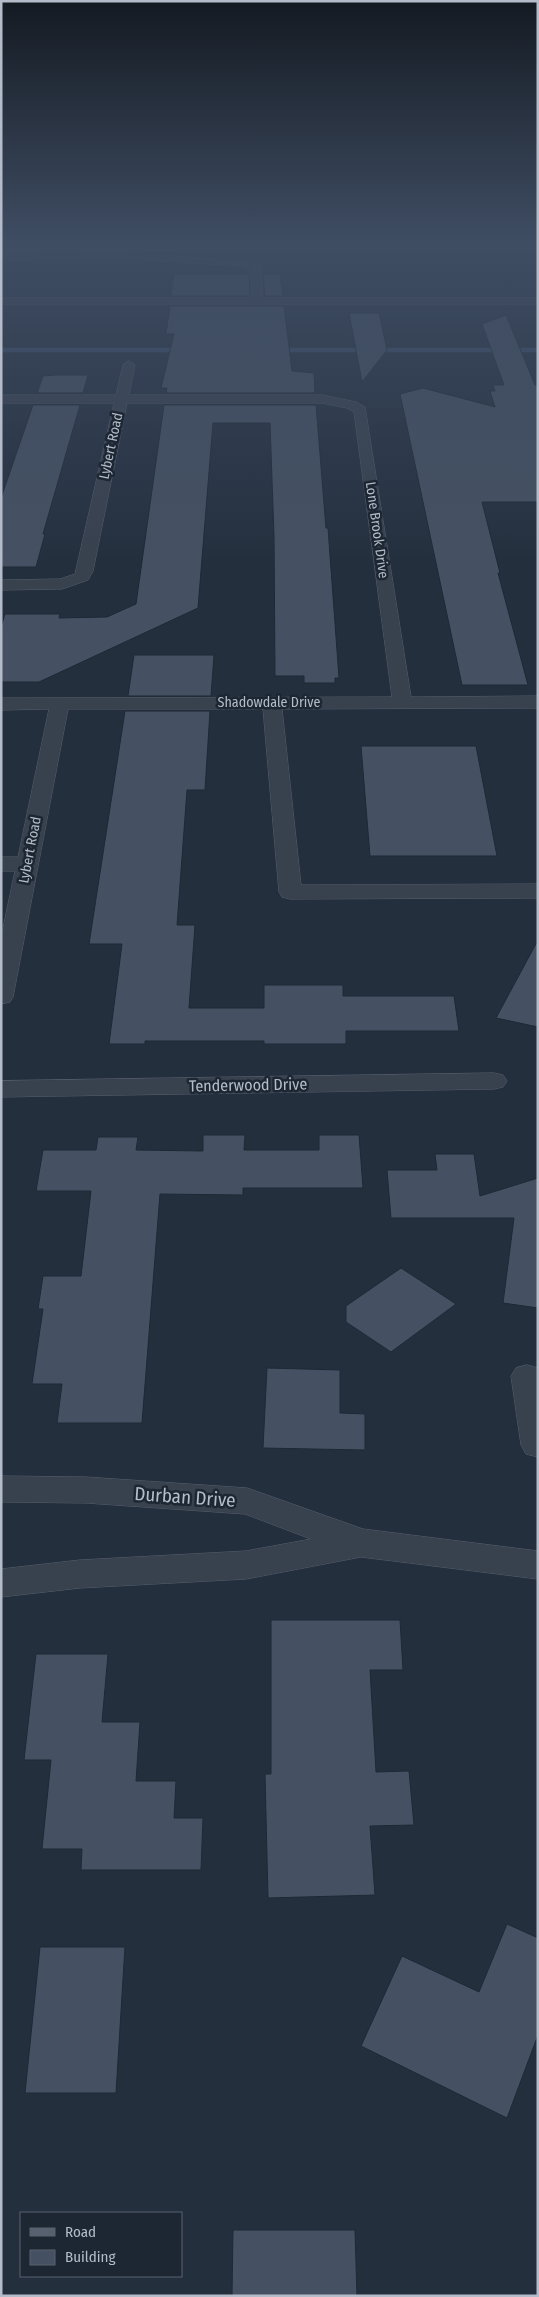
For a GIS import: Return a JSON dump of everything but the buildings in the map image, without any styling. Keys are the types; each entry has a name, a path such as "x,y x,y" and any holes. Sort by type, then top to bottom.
{"street":[{"name":"Lybert Road","path":"1,585 62,584 82,577 85,571 129,365"},
{"name":"Lone Brook Drive","path":"122,399 310,399 339,401 360,410 402,701"},
{"path":"1,400 122,399"},
{"name":"Shadowdale Drive","path":"1,704 402,701 537,702"},
{"path":"272,702 290,892 538,890"},
{"name":"Lybert Road","path":"1,997 60,704"},
{"path":"1,864 27,864"},
{"name":"Tenderwood Drive","path":"1,1089 494,1081"},
{"path":"528,1376 538,1446"},
{"name":"Durban Drive","path":"1,1489 86,1490 247,1501 360,1543 538,1565"},
{"name":"Durban Drive","path":"1,1583 80,1574 246,1565 360,1543"}],"waterway":[{"path":"1,350 184,350"},
{"path":"275,350 538,350"}]}
